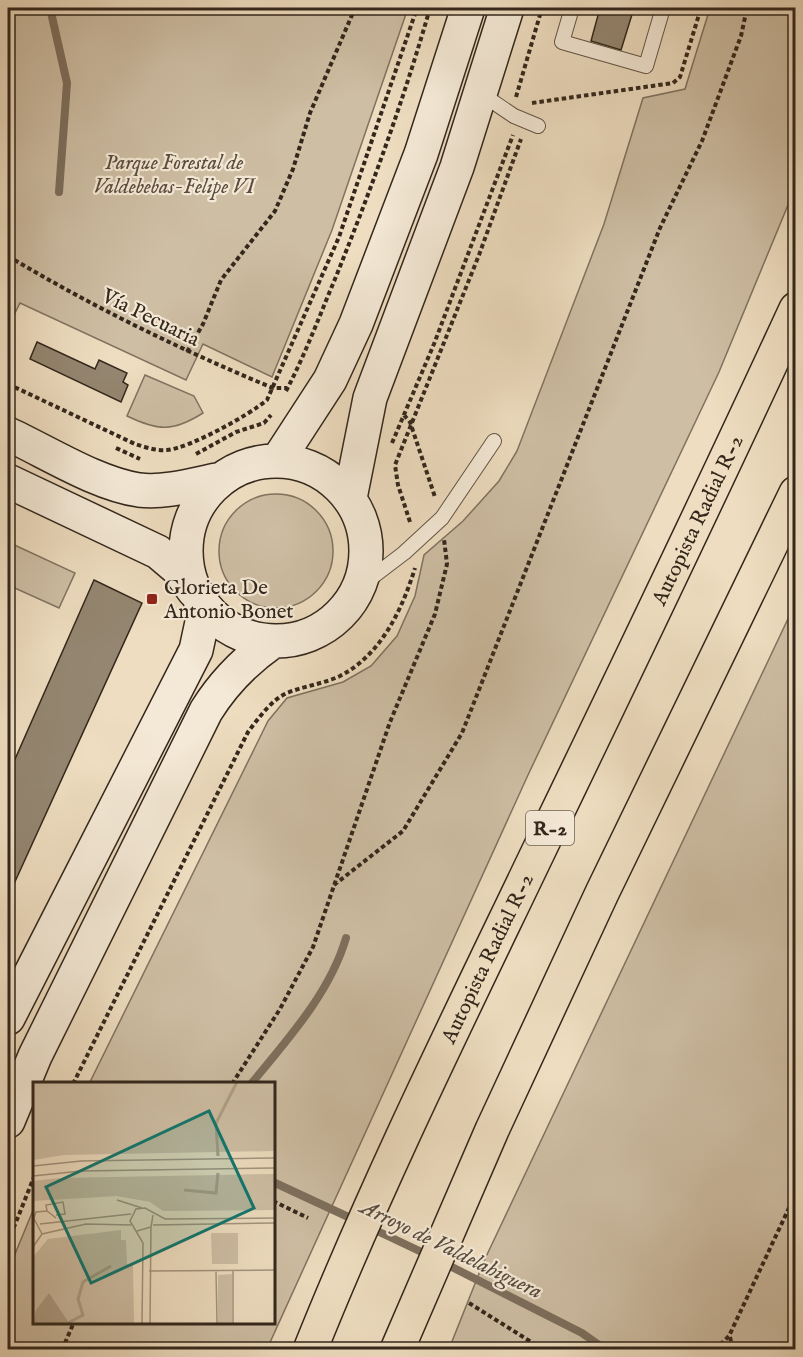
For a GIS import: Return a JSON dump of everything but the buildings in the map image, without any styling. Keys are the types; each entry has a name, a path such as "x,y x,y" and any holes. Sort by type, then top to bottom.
{"highway":[{"name":"Autopista Radial R-2","path":"310,1350 348,1255 445,1042 731,450 795,309"},
{"path":"397,1350 492,1130 592,915 795,493"}],"street":[{"path":"278,460 330,380 356,324 421,154 468,8"},
{"path":"350,498 370,398 457,167 507,8"},
{"path":"8,434 128,488 168,490 217,480 250,463 278,460 305,465 330,478 350,498 360,518 365,540 365,563 358,588 343,610 323,628 298,638 272,642 247,637 224,626 199,600 178,568 158,552 8,481"},
{"path":"8,1018 196,650 199,600 188,564 188,536 197,506 217,480"},
{"path":"8,1121 35,1056 206,711 229,678 249,658 272,642"}],"lane":[{"path":"572,8 562,42 646,66 663,8"},
{"path":"480,93 526,121"},
{"path":"358,588 414,545 442,518 494,441"}],"path":[{"path":"187,352 203,324 221,280 274,211 293,169 310,113 355,8"},
{"path":"8,384 135,444 168,450 195,441 245,415 267,399 339,237 417,8"},
{"path":"282,399 299,367 367,196 430,8"},
{"path":"526,121 515,98 542,8"},
{"path":"515,98 531,103 673,83 680,77 701,8"},
{"path":"334,885 403,831 462,733 660,228 702,141 741,36 747,8"},
{"path":"74,1082 248,732 270,706 284,694 340,676 364,659 390,628 405,601 415,568 414,545 394,465 479,255 531,103"},
{"path":"388,453 434,344 508,147 526,121"},
{"name":"Vía Pecuaria","path":"8,256 82,300 187,352 273,388 288,388"},
{"path":"189,457 236,432 264,423 277,408"},
{"path":"233,1082 280,1009 313,947 390,722 435,614 447,564 442,518 410,422 404,415"},
{"path":"116,448 149,463"},
{"path":"8,1242 33,1180"},
{"path":"715,1350 729,1336 795,1193"},
{"path":"274,1201 308,1218"},
{"path":"469,1303 544,1350"},
{"path":"62,1350 74,1324"},
{"path":"729,1336 733,1350"}],"green space":[{"name":"Parque Forestal de Valdebebas-Felipe VI","path":"8,8 408,8 332,230 272,377 203,344 186,380 20,303 8,327"},
{"path":"710,8 795,8 795,188 719,372 528,775 267,1349 8,1349 8,1271 33,1210 33,1324 274,1324 274,1082 90,1082 268,721 287,698 343,682 371,666 397,636 415,596 424,555 463,521 499,481 517,451 604,224 643,98 685,89"},
{"path":"145,375 194,396 203,413 183,424 165,427 148,425 127,416"},
{"path":"276,494 298,498 308,503 324,519 329,529 333,551 329,573 324,583 308,599 298,604 276,608 254,604 244,599 228,583 223,573 219,551 223,529 228,519 244,503 254,498"},
{"path":"8,542 75,573 59,608 8,585"},
{"path":"795,604 795,1349 449,1349 484,1261"}],"waterway":[{"path":"50,8 67,83 59,192"},
{"name":"Arroyo de Valdelahiguera","path":"253,1082 293,1033 318,997 339,958 346,938"},
{"name":"Arroyo de Valdelahiguera","path":"274,1182 357,1221"},
{"name":"Arroyo de Valdelahiguera","path":"371,1228 430,1256"},
{"name":"Arroyo de Valdelahiguera","path":"444,1263 582,1333 599,1345 613,1350"},
{"name":"Arroyo de Valdelahiguera","path":"662,1350 669,1350"}],"place":[{"name":"Glorieta De Antonio Bonet","path":"152,599"}]}
